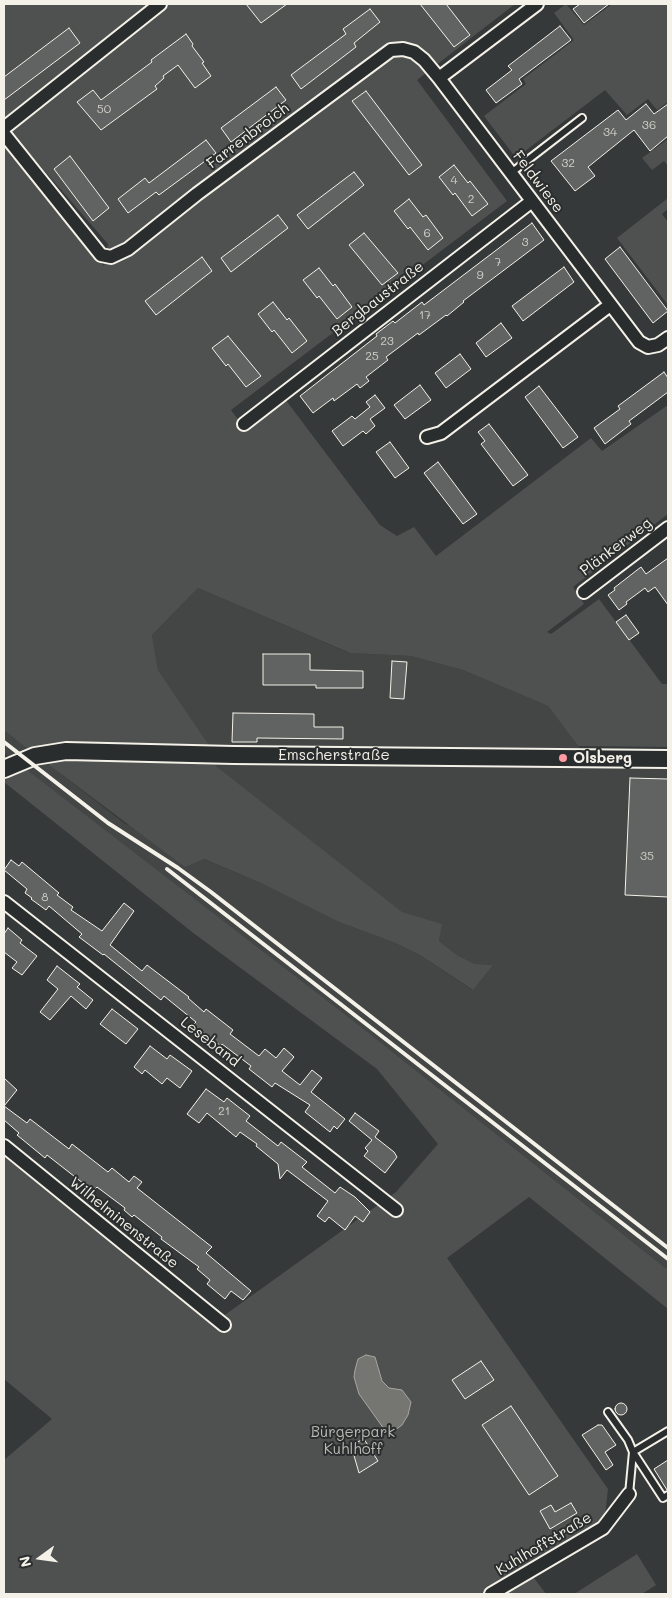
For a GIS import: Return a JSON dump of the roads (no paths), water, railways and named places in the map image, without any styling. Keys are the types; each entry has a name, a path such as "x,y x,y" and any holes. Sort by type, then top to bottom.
{"street":[{"path":"4,128 160,4"},
{"path":"439,78 537,4"},
{"name":"Farrenbroich","path":"4,134 101,255 111,257 128,249 197,194 391,50 403,49 414,52 424,60 439,78"},
{"name":"Feldwiese","path":"439,78 639,342 648,347 658,345 668,338"},
{"name":"Bergbaustraße","path":"244,424 532,201"},
{"path":"427,437 441,433 610,305"},
{"name":"Plänkerweg","path":"584,592 668,528"},
{"name":"Emscherstraße","path":"4,769 36,756 66,751 244,755 668,758"},
{"name":"Leseband","path":"4,902 396,1210"},
{"name":"Wilhelminenstraße","path":"4,1146 224,1325"},
{"name":"Kuhlhoffstraße","path":"491,1594 604,1528 629,1494"}],"lane":[{"path":"511,173 582,118"},
{"path":"608,1412 628,1440 633,1452 663,1498 668,1495"},
{"path":"633,1452 668,1431"},
{"path":"629,1494 633,1452"}],"railway":[{"path":"4,742 108,823 178,868 211,892 668,1248"},
{"path":"167,869 668,1259"}],"place":[{"name":"Olsberg","path":"563,758"}],"park label":[{"name":"Bürgerpark Kuhlhoff","path":"353,1440"}]}
